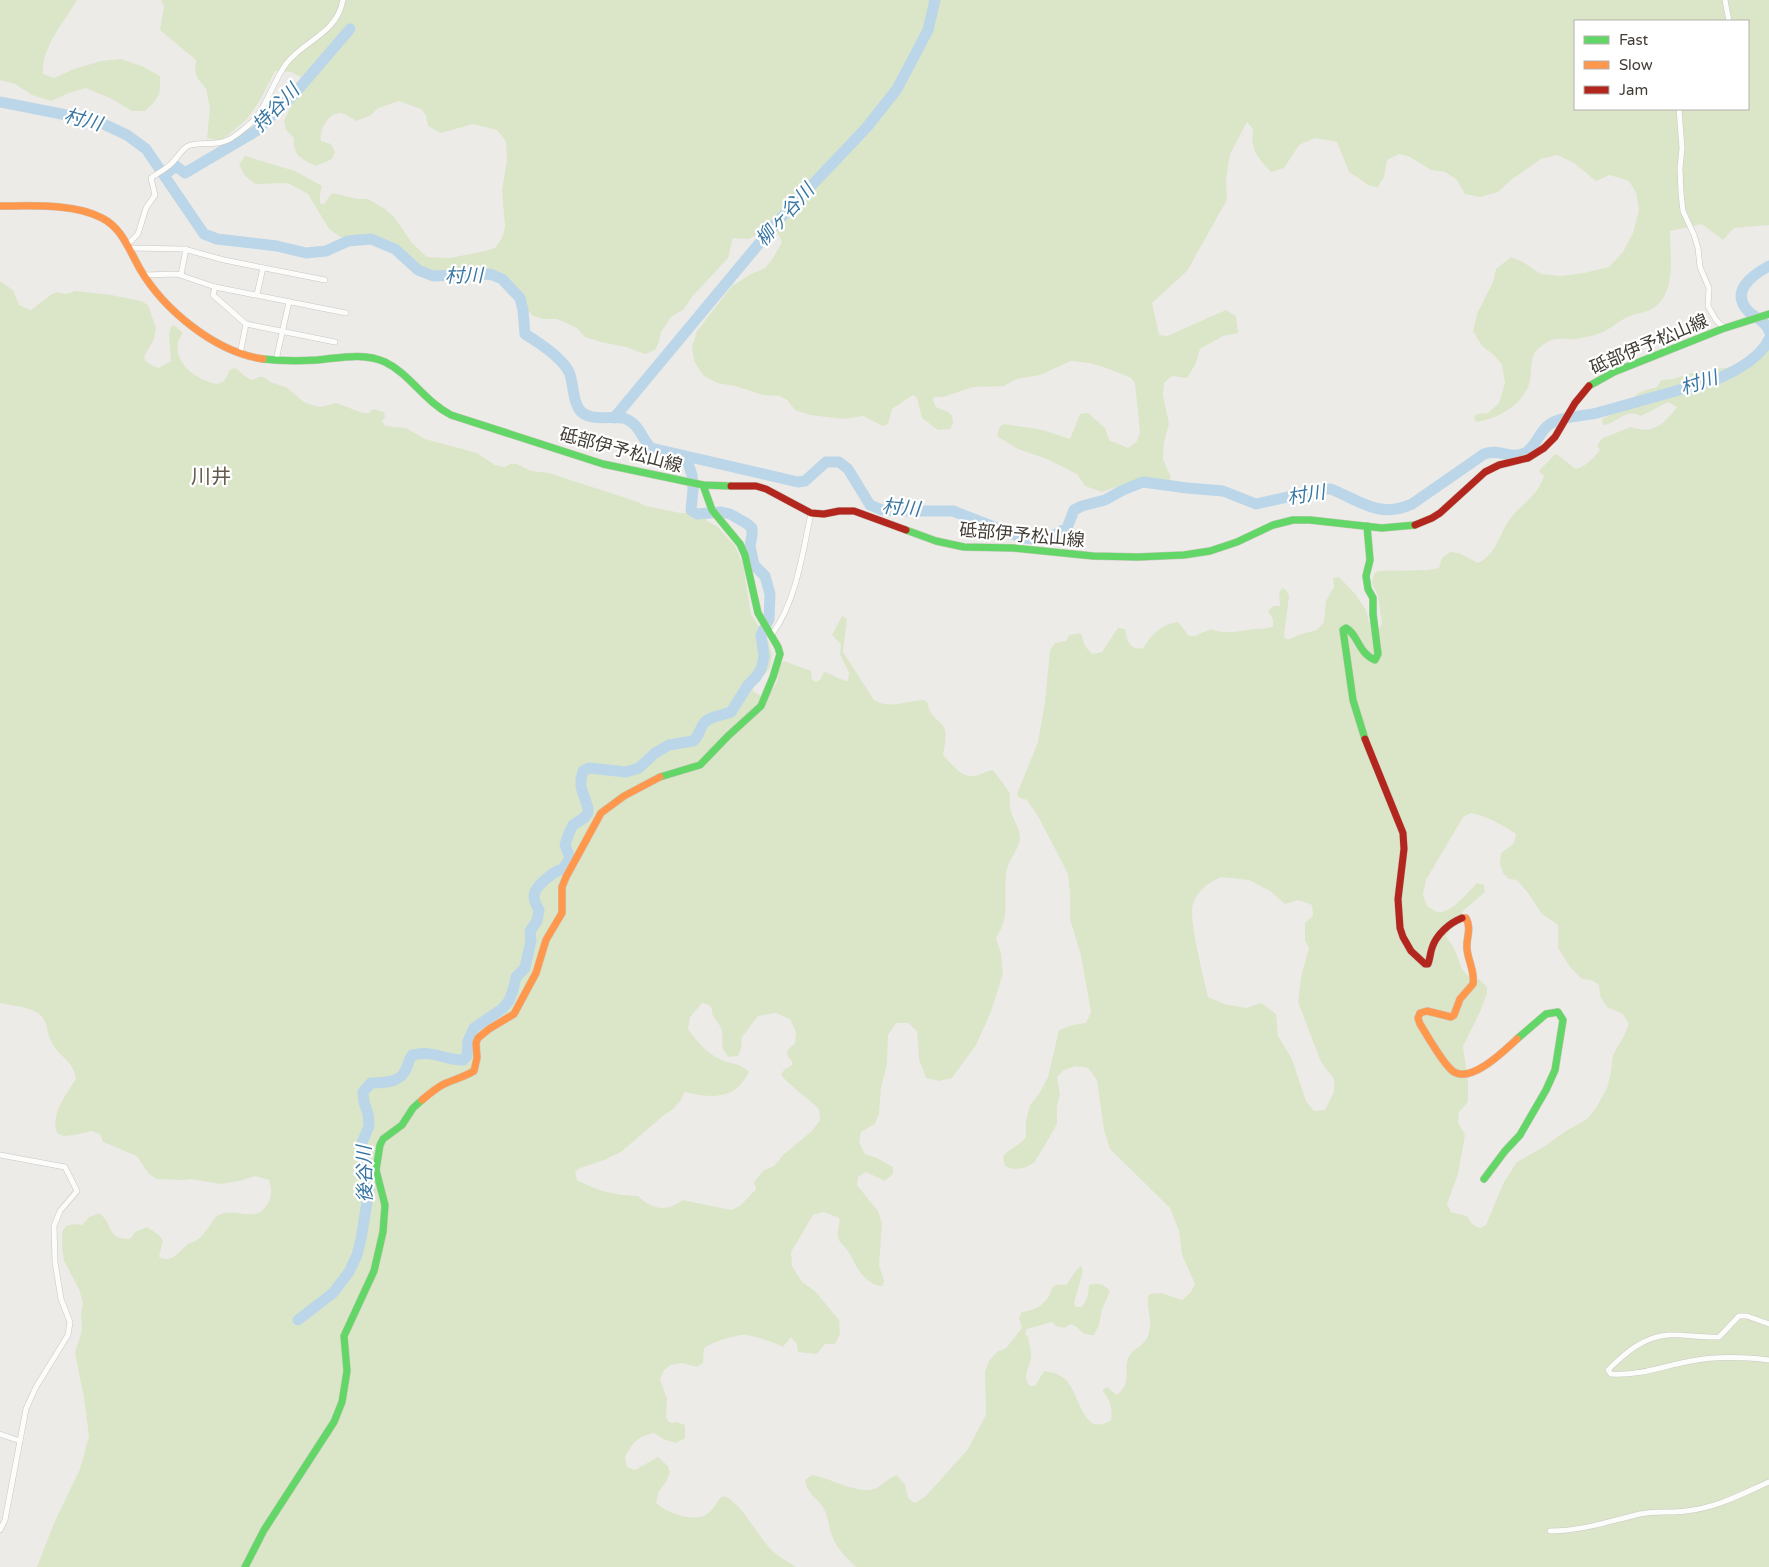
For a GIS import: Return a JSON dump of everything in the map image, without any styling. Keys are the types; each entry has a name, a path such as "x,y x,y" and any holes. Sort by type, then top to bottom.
{"street":[{"path":"129,246 138,234 146,208 155,195 151,178 171,164 186,147 200,143 224,142 246,128 262,109 274,82 286,64 296,53 328,29 340,12 343,0"},
{"path":"1724,0 1729,20"},
{"path":"1679,110 1683,211 1694,235 1698,248 1700,267 1709,288 1708,306 1716,320 1724,328"},
{"name":"砥部伊予松山線","path":"0,206 49,206 77,210 101,217 117,228 144,275 174,311 220,344 240,354 298,362 371,357 389,364 398,370 424,397 441,410 603,464 703,485 756,486 766,489 811,513 824,514 854,511 949,544 972,549 1012,548 1115,558 1203,552 1224,547 1271,525 1290,520 1406,527 1424,522 1440,513 1492,468 1529,458 1541,451 1551,442 1564,424 1578,397 1596,380 1724,328 1766,315"},
{"path":"129,246 186,249 224,260 325,280"},
{"path":"181,275 186,249"},
{"path":"256,294 263,268"},
{"path":"144,275 177,274 216,287 346,313"},
{"path":"216,287 213,295 246,324 335,342"},
{"path":"276,360 289,302"},
{"path":"240,354 246,324"},
{"path":"245,1567 264,1530 334,1422 342,1402 347,1371 344,1336 374,1271 383,1232 385,1205 376,1170 380,1145 388,1135 402,1126 413,1108 433,1090 446,1083 463,1078 474,1071 477,1065 476,1043 478,1038 507,1019 518,1008 536,973 546,940 562,913 562,887 566,877 601,813 624,796 647,783 662,776 700,765 761,706 780,654 772,634 758,613 748,565 740,544 712,510 703,485"},
{"path":"772,634 793,591 811,513"},
{"path":"1367,526 1370,560 1366,576 1368,589 1373,598 1378,654 1376,660 1368,658 1350,630 1346,628 1343,630 1354,706 1372,758 1404,832 1404,848 1398,891 1399,918 1403,938 1415,955 1425,964 1428,964 1431,958 1432,946 1437,938 1452,924 1457,920 1466,918 1470,926 1467,951 1474,972 1473,984 1460,999 1451,1017 1427,1011 1420,1013 1418,1018 1420,1024 1444,1061 1454,1072 1459,1074 1472,1072 1495,1059 1546,1014 1558,1012 1563,1020 1558,1058 1546,1090 1520,1135 1484,1179"},
{"path":"0,1155 65,1166 77,1190 60,1211 54,1226 54,1262 61,1299 70,1322 68,1335 30,1397 5,1520 0,1530"},
{"path":"1769,1324 1747,1316 1739,1316 1719,1337 1669,1335 1648,1339 1636,1346 1608,1370 1611,1374 1622,1375 1654,1371 1689,1361 1719,1357 1769,1360"},
{"path":"0,1434 20,1441"},
{"path":"1550,1531 1567,1531 1610,1523 1642,1514 1685,1512 1705,1508 1720,1504 1769,1482"}],"green space":[{"path":"0,0 77,0 49,45 43,64 43,74 54,78 74,69 101,61 121,59 144,67 160,76 158,96 145,111 132,111 112,99 86,88 51,101 32,95 15,84 0,80"},
{"path":"161,0 1769,0 1769,225 1734,228 1723,240 1702,224 1670,231 1670,276 1664,297 1658,305 1648,311 1627,317 1598,334 1575,339 1555,339 1545,343 1534,354 1530,380 1523,396 1517,403 1502,413 1476,422 1474,417 1477,414 1488,413 1499,403 1505,383 1502,365 1494,355 1482,346 1473,331 1477,314 1493,282 1496,269 1511,257 1523,262 1541,274 1561,276 1609,267 1623,252 1633,233 1639,210 1636,193 1629,181 1610,175 1596,181 1574,163 1557,155 1541,159 1511,180 1498,192 1480,197 1465,194 1457,180 1445,172 1431,170 1410,157 1399,154 1387,160 1384,177 1378,187 1370,186 1349,172 1337,142 1315,138 1299,145 1284,168 1271,172 1256,153 1252,136 1253,129 1247,122 1230,154 1226,180 1227,200 1187,271 1152,303 1159,335 1167,336 1226,310 1236,316 1238,333 1223,336 1200,349 1195,365 1187,378 1172,376 1164,383 1163,395 1169,424 1164,442 1163,459 1171,478 1162,490 1133,481 1102,492 1085,486 1077,474 1049,460 1018,449 997,436 1000,426 1004,424 1043,430 1070,439 1080,414 1088,413 1105,428 1109,440 1128,448 1137,441 1140,433 1135,383 1131,378 1090,363 1071,361 1040,375 1016,379 1004,386 973,387 943,397 934,397 933,400 936,407 948,412 952,416 953,424 950,429 938,430 922,418 917,398 913,395 892,409 888,424 883,426 863,416 844,419 810,415 795,410 787,400 780,396 763,395 735,386 717,383 704,376 694,360 692,347 697,331 732,286 765,268 782,242 777,232 762,232 749,239 733,238 728,258 691,298 684,309 671,317 661,332 655,350 645,354 626,347 585,337 577,328 557,319 544,319 533,316 527,309 523,294 505,276 492,270 433,273 418,266 398,248 365,235 342,238 329,229 308,194 288,183 255,184 245,176 239,165 245,156 295,171 322,186 320,203 324,204 332,193 358,199 368,199 394,217 412,243 427,257 450,258 495,248 502,238 505,227 502,190 507,160 506,141 497,130 473,124 441,133 428,126 426,115 421,109 399,101 378,108 371,115 356,121 341,113 328,119 321,132 321,141 331,144 335,152 332,159 316,166 302,159 296,153 294,138 286,130 284,121 301,77 291,72 275,71 259,102 246,120 221,141 207,138 210,108 206,89 198,79 195,71 196,60 160,30 164,6"},
{"path":"0,281 13,290 19,305 31,310 52,294 58,292 66,294 75,291 141,301 148,305 156,328 154,339 144,357 148,363 159,368 171,361 169,334 171,327 174,325 183,333 178,341 180,359 196,376 211,383 218,384 224,381 230,370 235,368 252,380 264,377 270,382 286,387 304,402 315,406 321,407 336,403 363,413 369,413 373,409 384,412 385,417 382,421 385,426 406,428 425,439 477,453 495,465 505,467 510,464 517,464 531,471 549,473 638,502 645,506 681,513 701,512 708,522 717,526 735,546 743,564 751,614 769,643 772,655 770,668 754,686 753,691 761,696 769,695 777,682 780,665 784,661 811,671 812,680 816,682 820,680 824,672 848,681 849,672 840,655 841,644 832,635 842,616 847,619 843,652 874,700 886,704 899,704 918,700 924,700 928,703 931,712 945,730 946,740 943,755 956,769 968,776 975,776 993,770 1009,792 1011,811 1020,835 1019,844 1007,870 1005,914 1001,930 996,938 1001,953 1003,973 991,1012 976,1045 952,1078 939,1081 926,1078 919,1059 917,1031 908,1023 896,1023 888,1035 887,1065 881,1088 879,1113 875,1124 861,1132 859,1142 865,1154 893,1167 893,1174 885,1181 866,1172 858,1177 857,1185 878,1211 882,1223 879,1265 884,1281 883,1286 876,1285 861,1274 838,1238 839,1218 824,1212 813,1215 791,1252 792,1266 802,1282 815,1291 839,1320 840,1334 835,1344 825,1344 817,1354 798,1352 797,1344 791,1337 783,1347 762,1339 741,1335 722,1340 704,1348 703,1363 697,1367 682,1363 671,1365 664,1370 660,1379 667,1399 666,1418 670,1423 677,1422 685,1425 685,1438 676,1443 663,1439 654,1433 639,1438 625,1457 627,1467 635,1470 658,1457 668,1466 670,1472 666,1482 659,1491 656,1503 660,1506 671,1512 695,1518 704,1516 720,1498 725,1496 738,1506 771,1549 796,1567 37,1567 54,1523 80,1469 89,1436 75,1353 82,1330 81,1314 83,1303 79,1289 64,1261 62,1232 66,1226 82,1225 89,1217 99,1213 113,1234 122,1239 130,1239 135,1232 147,1227 159,1235 163,1241 159,1257 168,1259 199,1238 217,1216 230,1212 256,1214 262,1211 269,1202 271,1190 269,1180 255,1176 221,1184 191,1179 157,1179 149,1174 137,1156 103,1142 100,1134 91,1131 63,1136 57,1133 55,1126 57,1112 76,1079 72,1067 57,1051 49,1037 45,1022 38,1013 19,1006 0,1003","holes":["702,1003 712,1008 713,1016 722,1030 723,1049 729,1057 738,1056 742,1037 758,1016 776,1013 790,1019 796,1032 795,1043 787,1051 792,1065 784,1070 781,1075 819,1109 820,1120 812,1131 783,1155 774,1166 764,1170 754,1182 756,1189 740,1206 731,1210 683,1200 665,1208 654,1207 638,1196 606,1192 577,1180 575,1172 578,1169 621,1152 673,1109 681,1100 684,1092 713,1096 721,1095 737,1088 743,1081 749,1072 710,1053 688,1029 690,1017"]},
{"path":"1769,345 1769,1567 856,1567 836,1545 824,1510 806,1485 805,1480 812,1475 852,1488 867,1490 877,1488 897,1475 905,1485 908,1498 915,1503 926,1496 968,1449 986,1415 985,1372 989,1361 997,1352 1006,1348 1022,1328 1019,1318 1022,1312 1035,1309 1042,1304 1048,1298 1053,1287 1066,1285 1081,1266 1083,1271 1074,1303 1076,1307 1082,1307 1088,1296 1089,1285 1101,1284 1110,1291 1102,1310 1099,1325 1094,1335 1083,1333 1071,1324 1064,1328 1056,1326 1052,1322 1027,1329 1025,1334 1028,1337 1031,1356 1026,1380 1030,1386 1035,1386 1044,1371 1059,1375 1071,1387 1088,1419 1094,1424 1102,1424 1111,1420 1110,1404 1102,1390 1107,1387 1117,1395 1125,1385 1130,1355 1148,1337 1150,1327 1149,1294 1162,1293 1182,1300 1191,1292 1195,1284 1182,1255 1179,1231 1170,1208 1110,1149 1104,1130 1097,1080 1088,1068 1076,1066 1064,1070 1057,1077 1060,1094 1057,1106 1057,1124 1034,1163 1024,1168 1013,1169 1005,1166 1003,1156 1026,1137 1026,1120 1030,1105 1039,1094 1048,1077 1059,1030 1086,1023 1091,1012 1081,956 1070,919 1068,874 1039,818 1027,800 1018,797 1017,794 1038,742 1045,702 1050,650 1055,643 1066,641 1069,635 1081,633 1085,646 1092,654 1102,652 1118,628 1125,629 1130,644 1139,649 1143,648 1150,638 1162,627 1178,622 1189,636 1195,636 1211,629 1227,632 1268,628 1273,626 1273,619 1268,611 1273,606 1280,606 1279,593 1282,588 1286,590 1289,596 1284,636 1286,639 1290,639 1317,630 1324,622 1326,601 1334,587 1333,578 1339,577 1356,595 1366,610 1369,622 1379,629 1382,623 1378,596 1372,583 1374,574 1378,571 1439,568 1442,558 1450,552 1459,553 1478,563 1489,555 1510,519 1533,495 1544,476 1539,471 1555,454 1576,469 1580,468 1589,462 1600,450 1597,445 1603,438 1631,427 1646,430 1652,429 1663,423 1677,407 1668,402 1641,416 1630,413 1603,425 1602,419 1631,405 1632,400 1637,394 1657,387 1661,380 1673,379 1701,370 1734,367 1765,353","holes":["1471,813 1495,821 1516,834 1514,843 1501,853 1500,864 1503,873 1509,879 1517,880 1542,914 1558,925 1558,948 1570,967 1582,979 1591,980 1599,985 1600,996 1607,1007 1623,1014 1629,1024 1613,1055 1607,1088 1596,1108 1587,1119 1517,1162 1504,1182 1486,1225 1480,1228 1473,1225 1467,1216 1451,1212 1447,1204 1458,1174 1465,1135 1458,1122 1459,1112 1468,1102 1468,1082 1463,1046 1480,1012 1487,993 1487,987 1480,980 1468,976 1462,969 1454,948 1446,936 1464,910 1485,892 1484,885 1477,883 1454,906 1443,912 1437,912 1427,906 1423,894 1426,880 1463,817","1221,877 1249,880 1270,891 1285,904 1298,900 1312,905 1313,916 1305,923 1305,940 1309,948 1301,977 1298,1002 1321,1062 1334,1079 1334,1092 1325,1110 1314,1111 1306,1101 1292,1059 1278,1036 1276,1014 1261,1003 1246,1008 1224,1004 1208,997 1197,949 1192,911 1195,899 1201,891 1208,884"]}],"waterway":[{"name":"柳ヶ谷川","path":"614,418 777,222 867,127 897,89 928,30 935,0"},
{"name":"持谷川","path":"164,175 176,166 185,173 256,131 296,92 350,29"},
{"name":"村川","path":"0,102 97,121 127,135 146,149 204,234 217,239 277,246 306,253 326,251 348,241 371,239 395,249 418,270 433,276 490,274 502,279 520,298 525,334 555,356 569,372 575,401 579,409 588,416 628,420 633,423 651,448 798,482 805,481 826,462 839,462 848,469 870,505 882,510 953,511 1023,538 1045,540 1067,528 1074,510 1105,500 1143,482 1223,491 1256,504 1331,489 1370,507 1390,510 1401,508 1412,504 1484,454 1495,452 1520,455 1525,453 1533,446 1542,432 1556,421 1597,413 1722,377 1753,359 1769,339"},
{"name":"村川","path":"1769,266 1750,279 1742,291 1741,298 1743,305 1763,322 1769,331"},
{"name":"後谷川","path":"298,1320 333,1293 349,1272 357,1255 369,1190 364,1173 365,1157 362,1143 369,1126 363,1092 371,1083 390,1082 402,1075 412,1055 433,1054 450,1059 463,1060 467,1056 468,1041 474,1028 502,1009 509,1001 516,977 525,968 531,940 530,931 537,921 539,910 534,897 536,890 546,879 563,869 570,858 565,845 569,833 573,825 588,813 581,787 583,771 589,768 626,772 639,768 655,753 669,745 693,741 706,721 731,712 748,685 761,669 764,657 761,635 769,619 770,594 765,576 754,565 750,546 752,528 730,514 721,512 697,514 691,510 692,475 686,457"}],"traffic: fast":[{"path":"1589,386 1614,372 1722,329 1769,314"},
{"path":"263,359 304,361 360,356 377,359 402,373 441,409 451,415 603,464 703,485 731,486"},
{"path":"660,777 700,765 761,706 780,654 778,647 758,613 745,555 740,544 712,510 703,485"},
{"path":"906,530 936,541 964,547 1013,548 1093,556 1138,557 1184,555 1210,551 1237,542 1273,525 1293,520 1310,520 1382,528 1415,525"},
{"path":"1365,739 1353,700 1343,630 1346,628 1350,631 1365,653 1375,660 1378,654 1373,598 1368,589 1366,576 1370,560 1367,526"},
{"path":"1484,1179 1520,1135 1546,1090 1555,1070 1563,1020 1558,1012 1546,1014 1517,1039"},
{"path":"245,1567 264,1530 334,1422 342,1402 347,1371 344,1336 374,1271 383,1232 385,1205 376,1170 380,1145 383,1139 402,1125 413,1108 422,1100"}],"traffic: slow":[{"path":"0,206 66,208 91,213 109,222 120,234 150,284 177,314 192,327 227,348 263,359"},
{"path":"422,1100 441,1086 474,1071 478,1038 514,1014 536,973 546,940 562,913 562,887 566,877 601,813 624,796 660,777"},
{"path":"1462,918 1466,918 1469,926 1467,949 1473,975 1473,984 1460,999 1454,1015 1451,1017 1427,1011 1420,1013 1418,1018 1420,1024 1445,1064 1454,1072 1461,1074 1470,1073 1488,1064 1517,1039"}],"traffic: jam":[{"path":"1415,525 1440,513 1485,472 1499,465 1528,458 1544,448 1555,437 1575,403 1589,386"},
{"path":"731,486 756,486 766,489 811,513 824,514 854,511 906,530"},
{"path":"1365,739 1403,833 1404,849 1398,899 1400,928 1403,937 1411,951 1425,964 1428,964 1432,948 1440,934 1448,926 1462,918"}],"district":[{"name":"川井","path":"211,477"}]}
